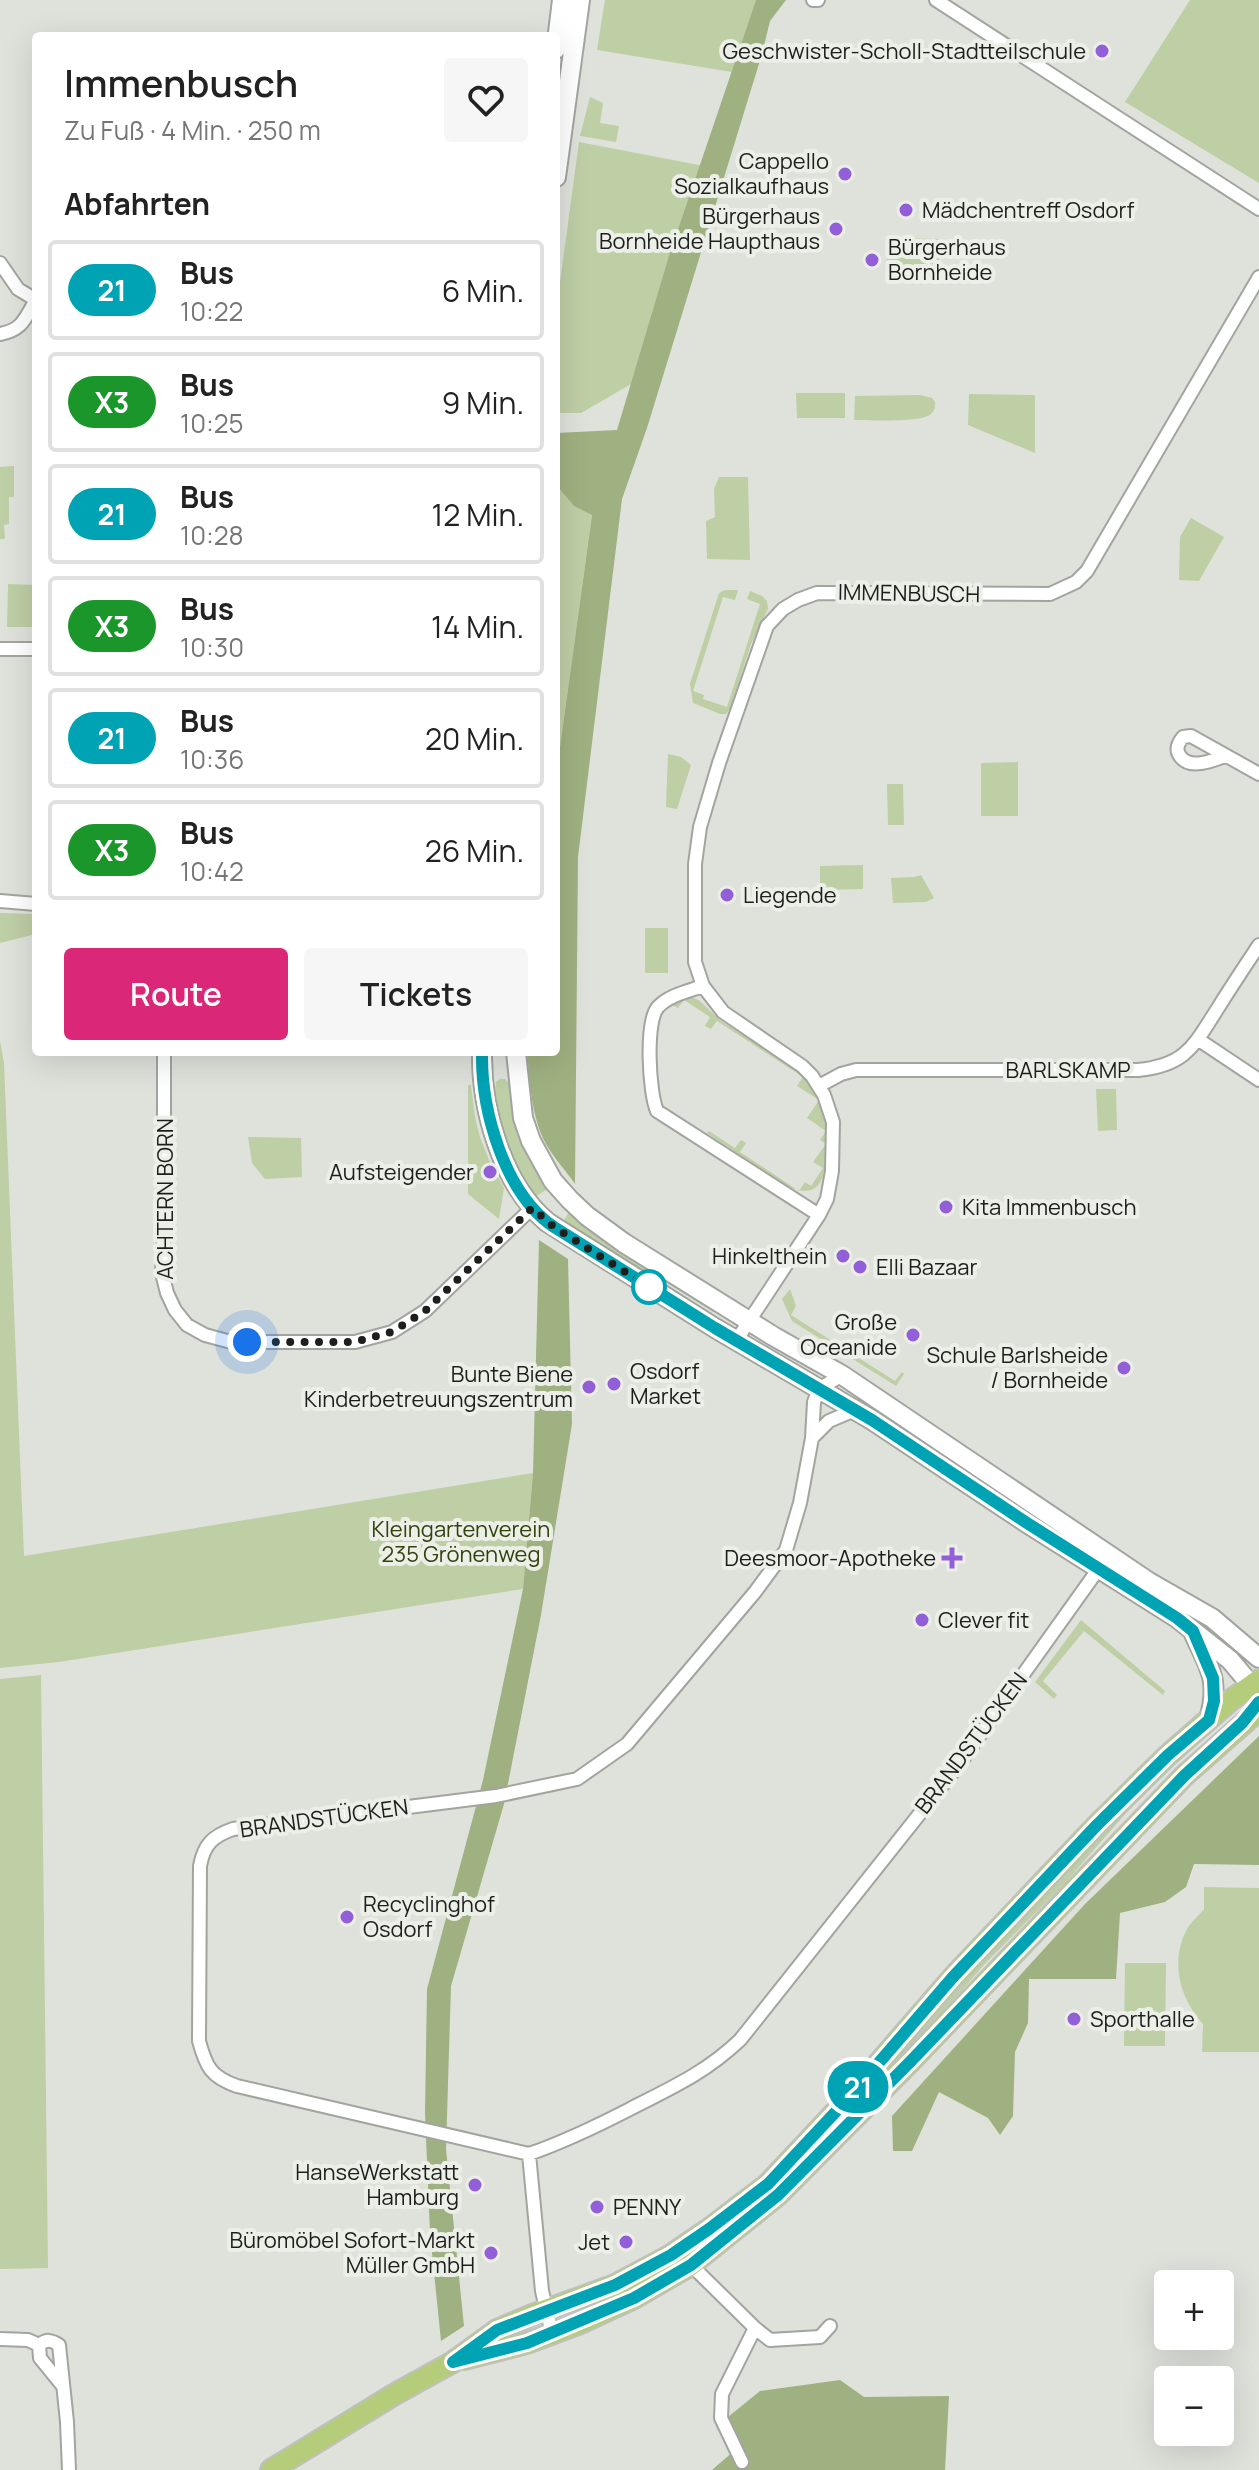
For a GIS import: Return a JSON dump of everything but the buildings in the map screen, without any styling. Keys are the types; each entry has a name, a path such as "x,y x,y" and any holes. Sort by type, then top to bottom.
{"main road":[{"path":"271,2470 453,2362 497,2330 615,2285 671,2255 768,2184 844,2103 953,1977 1097,1825 1168,1755 1209,1720 1257,1689"},
{"path":"1242,1723 1257,1689"},
{"path":"453,2362 527,2343 552,2333 634,2298 691,2265 788,2185 1184,1776 1259,1710"}],"street":[{"path":"558,32 562,0"},
{"path":"560,148 580,0"},
{"path":"936,0 1259,209"},
{"path":"0,263 18,289 32,298"},
{"name":"IMMENBUSCH","path":"736,1341 819,1215 830,1188 834,1134 830,1109 819,1086 802,1066 723,1012 703,986 695,962 695,864 700,827 767,626 783,609 817,593 1050,594 1076,582 1087,571 1259,277"},
{"path":"0,334 21,326 32,307"},
{"path":"0,649 32,649"},
{"path":"1225,756 1259,774"},
{"path":"0,901 32,904"},
{"name":"BARLSKAMP","path":"819,1086 856,1070 1149,1069 1172,1062 1199,1040 1259,945"},
{"path":"703,986 681,993 660,1005 653,1014 651,1076 657,1111 819,1215"},
{"path":"1199,1040 1259,1080"},
{"name":"ACHTERN BORN","path":"164,1056 162,1273 175,1310 187,1325 205,1335 231,1342 355,1342 392,1332 425,1311 532,1208"},
{"path":"482,1056 491,1127 503,1157 532,1208 554,1227 736,1341 1104,1561 1149,1582 1212,1618 1259,1658"},
{"path":"516,1056 523,1118 531,1141 553,1181 570,1200 620,1240 748,1321 842,1375 936,1440 1104,1561 1230,1660 1257,1689"},
{"path":"483,1075 492,1067 504,1065 518,1075"},
{"path":"819,1389 842,1375"},
{"name":"BRANDSTÜCKEN","path":"819,1389 812,1412 812,1438 800,1503 786,1550 755,1592 627,1744 577,1779 496,1796 233,1829 216,1834 203,1848 200,1866 199,2041 204,2060 216,2077 233,2085 529,2154 561,2143 688,2079 717,2062 740,2040 960,1763 1104,1561"},
{"path":"812,1438 829,1421 855,1410"},
{"path":"1193,1631 1215,1685 1209,1720"},
{"path":"529,2154 545,2310 552,2333"},
{"path":"691,2265 770,2340 820,2337 830,2326"},
{"path":"742,2462 721,2418 722,2394 755,2328"},
{"path":"0,2339 28,2340 39,2345"},
{"path":"39,2345 52,2340 59,2345 69,2470"},
{"path":"39,2345 40,2358 64,2386"}],"green space":[{"path":"605,0 756,0 732,72 597,50"},
{"path":"756,0 786,0 770,21 647,428 622,499 578,857 575,1184 541,1133 532,1099 527,1056 560,1056 560,747 592,515 574,506 560,490 560,433 617,430 669,256"},
{"path":"1190,0 1259,0 1259,183 1125,102"},
{"path":"590,97 603,103 600,123 619,126 616,142 580,136"},
{"path":"579,142 704,166 631,384 581,413 560,413 560,282"},
{"path":"887,238 940,239 939,273 887,272"},
{"path":"796,393 845,393 845,418 797,418"},
{"path":"969,394 1035,395 1035,453 968,425"},
{"path":"920,395 935,402 931,414 925,417 854,420 855,396"},
{"path":"14,466 14,497 9,497 9,524 4,525 5,539 0,539 0,467"},
{"path":"719,477 748,477 750,560 707,559 706,521 715,517 714,489"},
{"path":"560,490 574,506 592,514 560,747"},
{"path":"1191,518 1224,537 1199,581 1179,580 1180,537"},
{"path":"8,584 32,585 32,627 7,627"},
{"path":"738,590 735,600 723,597 693,691 704,695 703,699 727,707 760,604 747,599 750,591 767,601 768,609 751,644 730,709 726,714 720,714 693,703 690,684 719,593"},
{"path":"668,754 681,757 691,765 677,809 666,807"},
{"path":"1018,762 1018,816 981,816 981,763"},
{"path":"887,784 903,784 904,825 888,825"},
{"path":"863,865 863,889 820,890 820,866"},
{"path":"921,875 934,898 926,902 893,903 891,878"},
{"path":"0,913 32,914 32,935 0,943"},
{"path":"645,928 668,928 668,973 645,973"},
{"path":"684,998 700,1001 721,1021 802,1076 717,1021 711,1029 705,1026 710,1017 684,1000 678,1008 672,1005"},
{"name":"Kleingartenverein 235 Grönenweg","path":"0,1041 4,1063 24,1556 533,1473 523,1589 59,1662 0,1668"},
{"path":"803,1077 818,1097 821,1103 827,1130 825,1162 824,1172 822,1179 813,1189 806,1191 800,1190 805,1182 811,1186 823,1168 813,1162 826,1144 820,1140 826,1131 807,1118 819,1100 797,1086"},
{"path":"500,1079 509,1083 515,1123 521,1139 531,1148 552,1186 532,1199 500,1128 495,1098 496,1082"},
{"path":"468,1085 471,1085 480,1137 504,1188 499,1219 468,1194"},
{"path":"1096,1089 1116,1089 1117,1130 1098,1131"},
{"path":"709,1131 735,1148 741,1140 746,1143 740,1152 796,1189 707,1133"},
{"path":"248,1137 301,1138 302,1177 265,1179 252,1163"},
{"path":"571,1208 716,1307 713,1312 667,1283 561,1226"},
{"path":"539,1240 568,1259 572,1424 541,1615 504,1804 451,1986 446,2149 464,2326 441,2341 430,2233 425,2113 427,1989 483,1780 523,1589 533,1473"},
{"path":"790,1289 796,1306 791,1315 895,1381 902,1372 904,1374 896,1386 792,1321 782,1299"},
{"path":"1081,1620 1165,1691 1163,1695 1084,1631 1043,1681 1057,1695 1054,1699 1035,1682"},
{"path":"41,1675 48,2268 0,2269 0,1679"},
{"path":"1259,1736 1259,1865 1194,1864 1186,1887 1165,1902 1120,1913 1116,1979 1029,1979 1028,2023 1015,2052 1013,2116 1000,2135 988,2118 939,2092 912,2151 893,2151 892,2116 1085,1904"},
{"path":"1141,1796 1065,1883 984,1965 905,2056 872,2087 1008,1927"},
{"path":"1204,1887 1259,1888 1259,2052 1202,2052 1203,2024 1188,2003 1178,1966 1187,1929 1204,1909"},
{"path":"1125,1963 1166,1963 1165,2046 1124,2046"},
{"path":"840,2380 864,2397 949,2396 945,2470 712,2470 742,2444 728,2417 760,2391"}],"bus line":[{"name":"21","path":"482,1056 483,1085 491,1127 515,1181 538,1215 715,1328 872,1420 1177,1618 1193,1631 1215,1685 1209,1720 1168,1755 1097,1825 953,1977 844,2103 768,2184 671,2255 615,2285 497,2330 453,2362 527,2343 634,2298 691,2265 778,2195 1184,1776 1242,1723 1259,1702"}],"place":[{"name":"Geschwister-Scholl-Stadtteilschule","path":"1102,51"},
{"name":"Cappello Sozialkaufhaus","path":"845,174"},
{"name":"Mädchentreff Osdorf","path":"906,210"},
{"name":"Bürgerhaus Bornheide Haupthaus","path":"836,229"},
{"name":"Bürgerhaus Bornheide","path":"872,260"},
{"name":"Liegende","path":"727,895"},
{"name":"Aufsteigender","path":"490,1172"},
{"name":"Kita Immenbusch","path":"946,1207"},
{"name":"Hinkelthein","path":"843,1256"},
{"name":"Elli Bazaar","path":"860,1267"},
{"name":"Große Oceanide","path":"913,1335"},
{"name":"Schule Barlsheide / Bornheide","path":"1124,1368"},
{"name":"Osdorf Market","path":"614,1384"},
{"name":"Bunte Biene Kinderbetreuungszentrum","path":"589,1387"},
{"name":"Deesmoor-Apotheke","path":"952,1558"},
{"name":"Clever fit","path":"922,1620"},
{"name":"Recyclinghof Osdorf","path":"347,1917"},
{"name":"Sporthalle","path":"1074,2019"},
{"name":"HanseWerkstatt Hamburg","path":"475,2185"},
{"name":"PENNY","path":"597,2207"},
{"name":"Jet","path":"626,2242"},
{"name":"Büromöbel Sofort-Markt Müller GmbH","path":"491,2253"}],"route":[{"path":"247,1342 355,1342 392,1332 425,1311 532,1208 554,1227 649,1287"}]}
